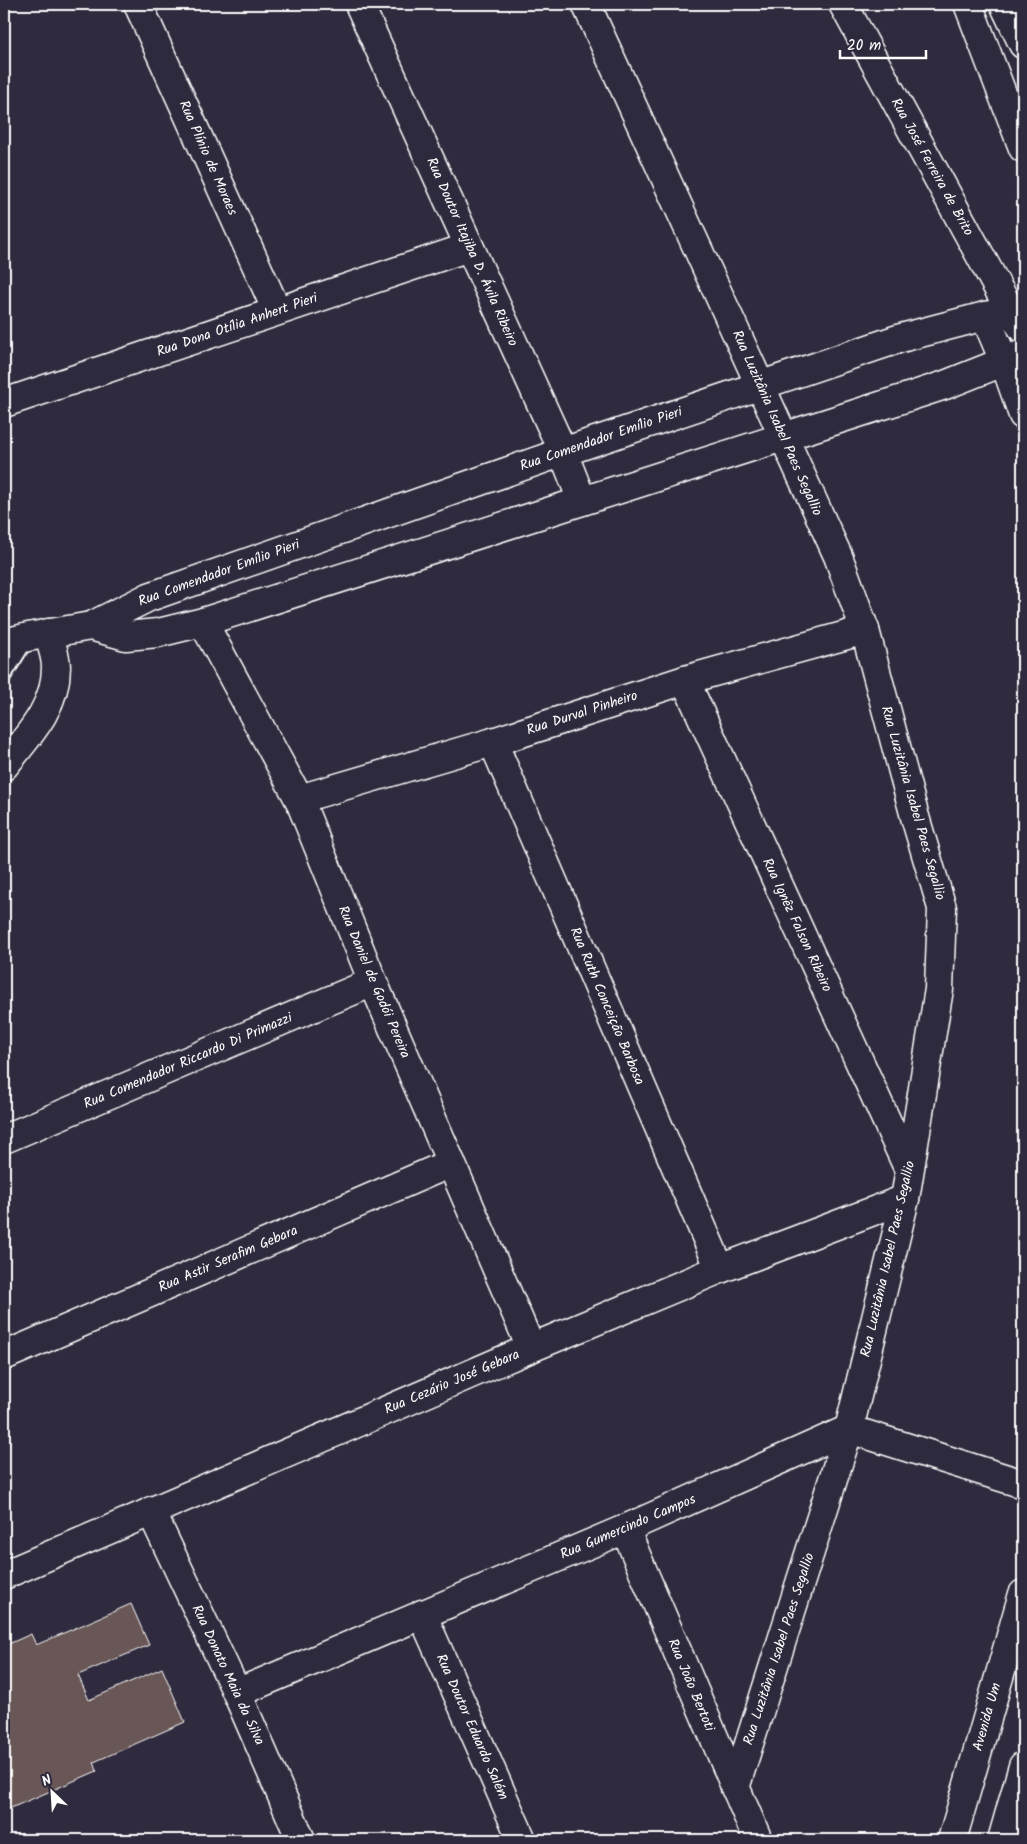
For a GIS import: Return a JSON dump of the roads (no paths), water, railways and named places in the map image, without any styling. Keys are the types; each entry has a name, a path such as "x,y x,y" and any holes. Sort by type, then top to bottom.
{"street":[{"name":"Rua Plínio de Moraes","path":"138,4 277,311"},
{"name":"Rua Doutor Itajiba D. Ávila Ribeiro","path":"359,4 563,452 582,502"},
{"name":"Rua Luzitânia Isabel Paes Segallio","path":"586,4 838,556 866,630 915,817 942,908 939,988 905,1200 849,1429 735,1788"},
{"name":"Rua José Ferreira de Brito","path":"843,4 1011,317"},
{"path":"968,4 1023,148"},
{"path":"1004,4 1023,44"},
{"name":"Rua Dona Otília Anhert Pieri","path":"4,403 470,247"},
{"name":"Rua Comendador Emílio Pieri","path":"91,626 149,596 760,385 901,338 1011,317"},
{"path":"1011,317 1014,357 1023,415"},
{"path":"26,638 91,626 126,636 158,633 203,622 783,438 945,385 1014,357"},
{"name":"Rua Daniel de Godói Pereira","path":"203,622 299,799 373,982 531,1348"},
{"name":"Rua Durval Pinheiro","path":"299,799 493,742 685,680 866,630"},
{"path":"4,766 38,722 53,694 56,666 26,638"},
{"name":"Rua Ignêz Falson Ribeiro","path":"685,680 910,1170"},
{"name":"Rua Ruth Conceição Barbosa","path":"493,742 720,1269"},
{"name":"Rua Comendador Riccardo Di Primazzi","path":"4,1140 373,982"},
{"name":"Rua Astir Serafim Gebara","path":"4,1356 452,1163"},
{"name":"Rua Cezário José Gebara","path":"4,1575 531,1348 720,1269 905,1200"},
{"path":"849,1429 1023,1484"},
{"name":"Rua Gumercindo Campos","path":"237,1693 624,1529 849,1429"},
{"name":"Rua Donato Maia da Silva","path":"152,1511 237,1693 301,1840"},
{"name":"Rua João Bertoti","path":"624,1529 758,1840"},
{"name":"Avenida Um","path":"952,1840 1023,1594"},
{"name":"Rua Doutor Eduardo Salém","path":"422,1614 522,1840"},
{"path":"1002,1840 1023,1766"}],"lane":[{"path":"4,675 26,638"}]}
